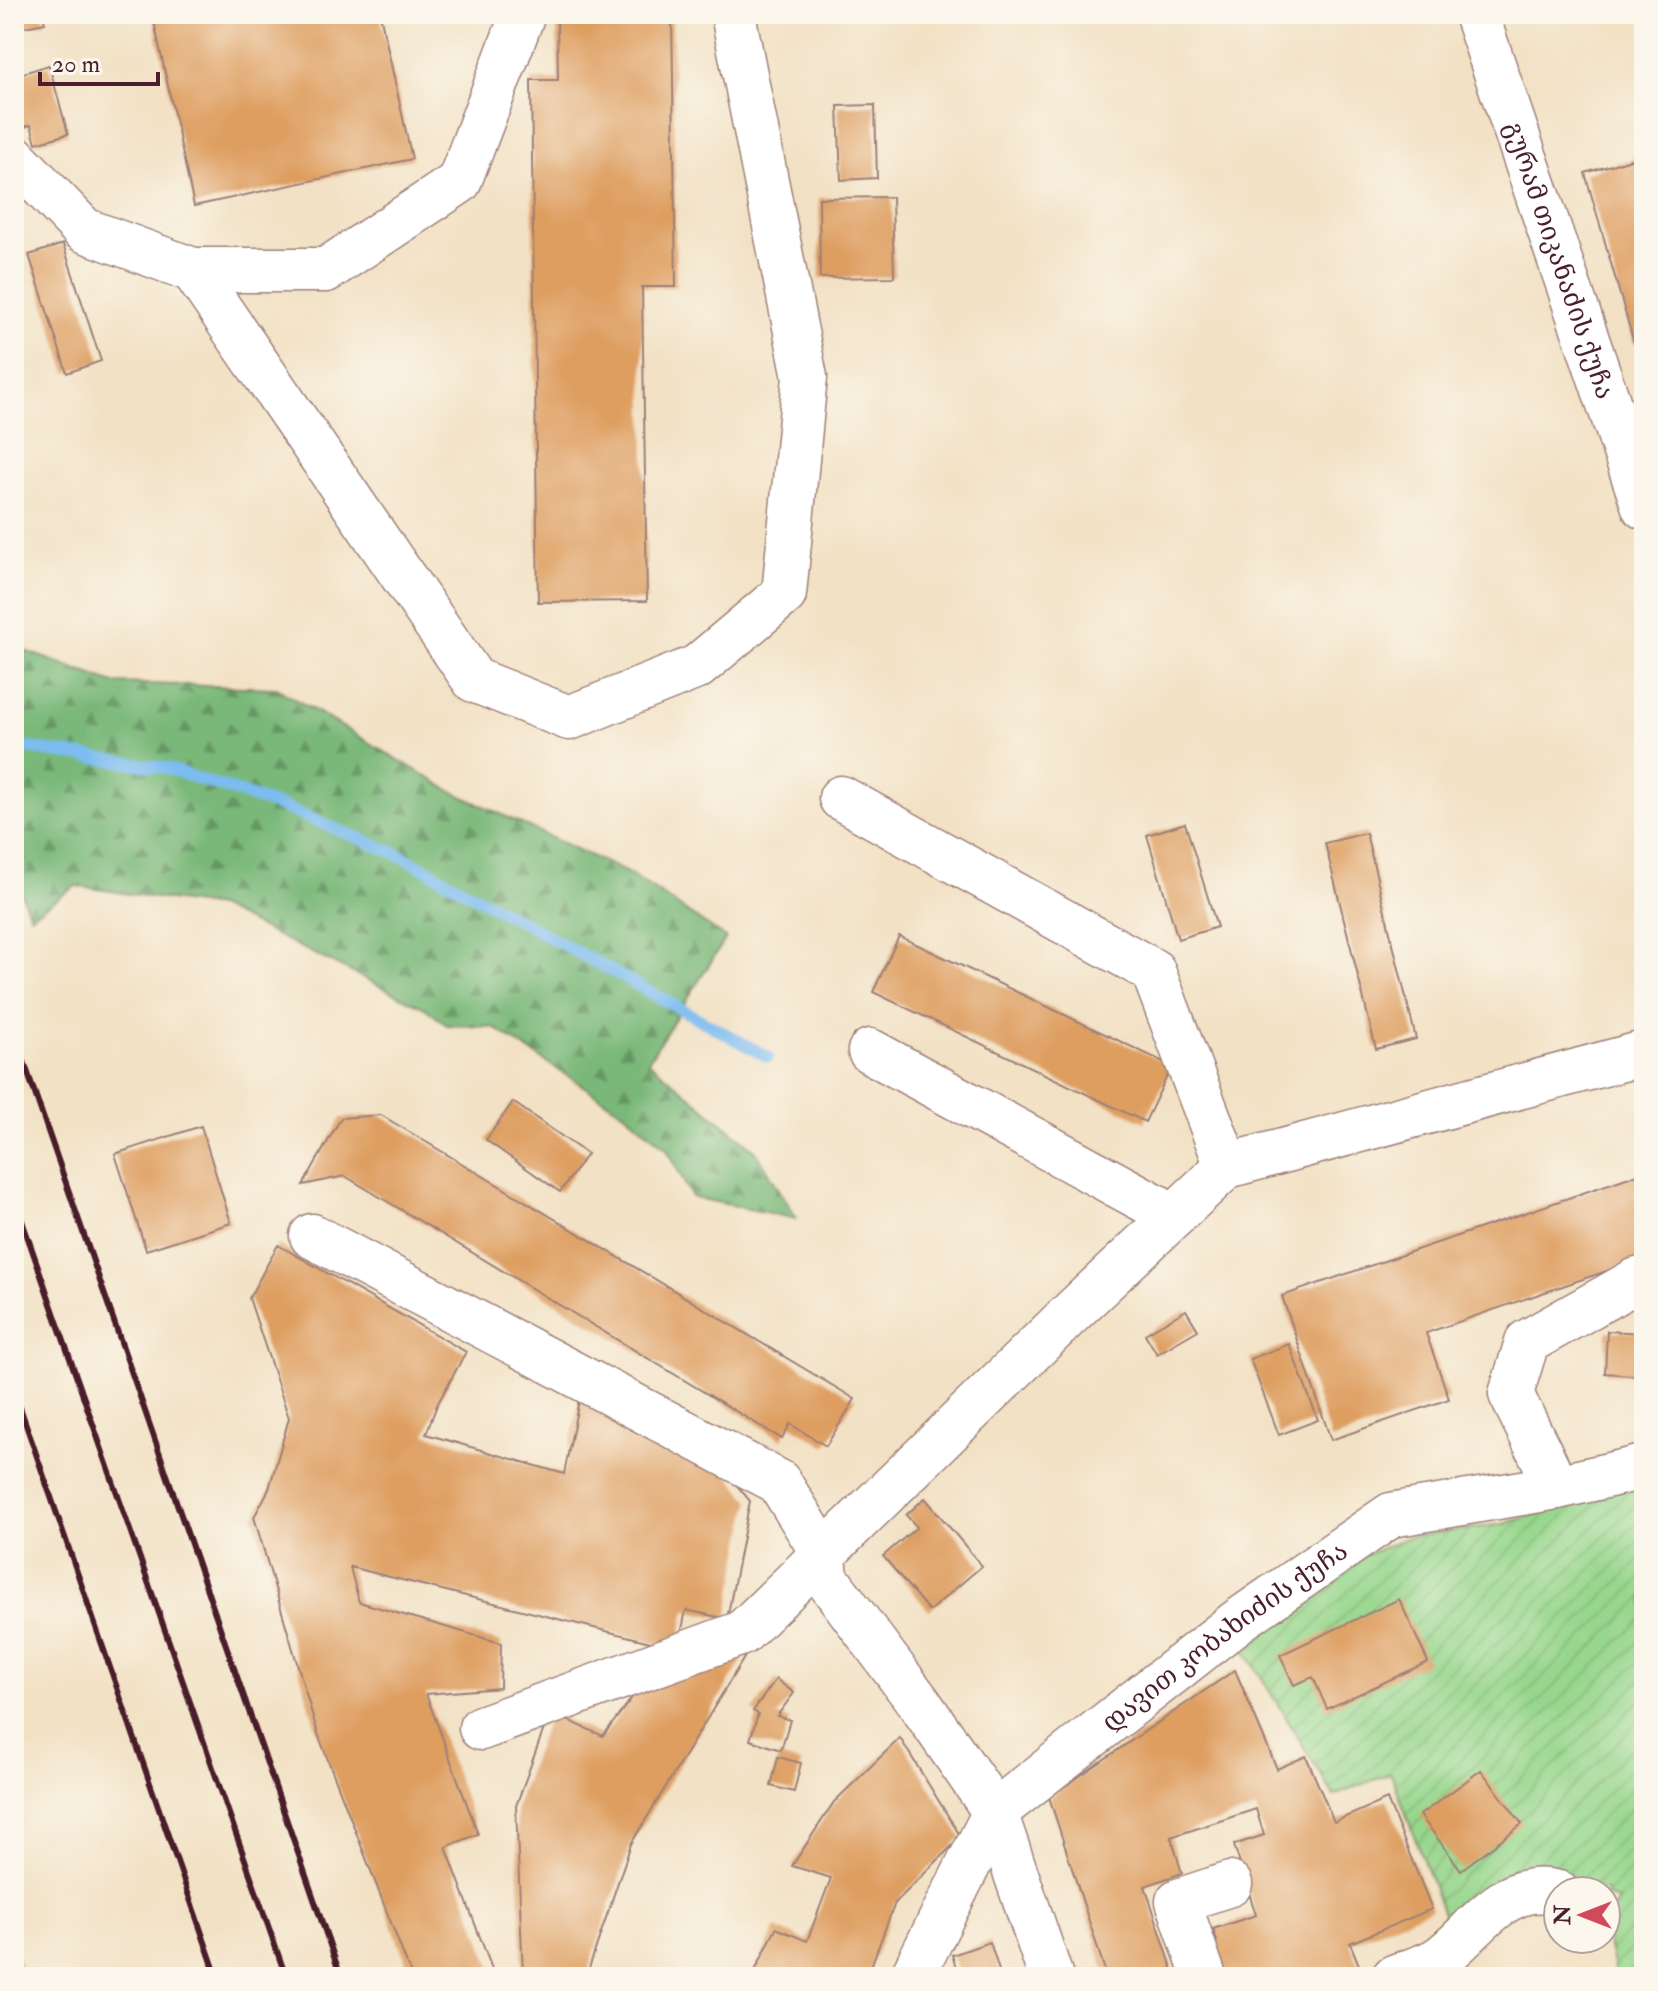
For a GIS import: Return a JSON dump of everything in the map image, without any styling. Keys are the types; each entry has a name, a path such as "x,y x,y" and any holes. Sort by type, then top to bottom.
{"street":[{"path":"14,157 84,230 193,270 326,270 459,182 523,14"},
{"path":"193,270 474,680 569,718 697,667 784,594 805,377 733,14"},
{"name":"გურამ თიკანაძის ქუჩა","path":"1476,14 1644,507"},
{"path":"841,798 1153,971 1227,1166"},
{"path":"870,1051 1174,1216"},
{"path":"481,1728 742,1633 1227,1166 1644,1053"},
{"path":"312,1236 779,1482 824,1555 826,1578 920,1704 995,1812 1051,1977"},
{"path":"1557,1487 1511,1394 1527,1342 1637,1280 1644,1279"},
{"name":"დავით კობახიძის ქუჩა","path":"995,1812 1238,1621 1391,1515 1557,1487 1644,1467"},
{"path":"912,1977 995,1812"},
{"path":"1204,1977 1178,1901 1230,1884"},
{"path":"1394,1977 1438,1960 1492,1909 1521,1893 1542,1890"}],"green space":[{"path":"14,647 114,683 276,688 453,792 632,875 726,938 648,1061 755,1150 797,1219 692,1197 667,1149 626,1114 493,1027 447,1025 425,1008 218,907 76,886 30,916 14,875"},
{"path":"1644,1482 1644,1977 1616,1977 1611,1955 1622,1955 1622,1875 1550,1875 1542,1872 1451,1935 1391,1773 1334,1796 1241,1644 1340,1566 1408,1537 1504,1524"}],"building":[{"path":"14,14 43,14 45,23 14,29"},
{"path":"166,14 380,14 412,159 194,206 153,17"},
{"path":"557,14 672,14 676,287 642,287 647,601 538,602 531,80 558,80"},
{"path":"49,65 68,134 36,143 31,125 24,127 14,91 14,76"},
{"path":"875,105 877,178 841,180 838,106"},
{"path":"1644,155 1644,340 1634,343 1585,173"},
{"path":"892,197 894,277 820,278 819,198"},
{"path":"63,244 101,361 67,373 29,255"},
{"path":"1185,823 1217,927 1178,939 1147,835"},
{"path":"1366,833 1416,1039 1376,1049 1325,843"},
{"path":"899,936 1172,1066 1145,1122 873,992"},
{"path":"513,1102 587,1154 560,1192 486,1140"},
{"path":"381,1115 855,1399 826,1446 790,1424 782,1439 345,1176 303,1185 341,1118"},
{"path":"201,1126 231,1223 146,1250 115,1154"},
{"path":"1644,1172 1644,1258 1426,1333 1449,1399 1331,1440 1282,1296"},
{"path":"278,1245 466,1352 437,1405 426,1434 564,1474 580,1395 720,1465 750,1501 727,1619 686,1610 678,1649 350,1567 359,1602 501,1643 500,1688 426,1694 478,1834 446,1847 495,1977 412,1977 318,1734 254,1517 269,1489 289,1418 249,1298"},
{"path":"1186,1310 1198,1330 1157,1354 1145,1334"},
{"path":"1607,1331 1644,1333 1644,1376 1605,1373"},
{"path":"1289,1344 1318,1420 1279,1435 1250,1359"},
{"path":"925,1498 982,1566 929,1611 883,1556 917,1527 906,1515"},
{"path":"1399,1599 1428,1662 1327,1709 1313,1677 1294,1685 1280,1655"},
{"path":"747,1653 631,1844 586,1977 523,1977 516,1806 550,1712 603,1736 643,1683"},
{"path":"1235,1670 1277,1769 1306,1756 1334,1822 1387,1799 1432,1909 1350,1943 1361,1970 1340,1977 1220,1977 1210,1943 1217,1941 1213,1929 1256,1915 1234,1845 1264,1835 1256,1809 1171,1837 1182,1873 1145,1886 1175,1977 1107,1977 1049,1797"},
{"path":"776,1679 794,1693 777,1716 790,1720 781,1750 750,1740 758,1714 753,1711"},
{"path":"900,1738 961,1837 895,1903 867,1977 752,1977 776,1928 807,1941 831,1878 792,1866 834,1802"},
{"path":"778,1757 801,1763 794,1792 771,1786"},
{"path":"1481,1770 1522,1824 1461,1870 1420,1815"},
{"path":"990,1942 1001,1977 959,1977 952,1955"},
{"path":"14,1946 25,1977 14,1977"}],"waterway":[{"path":"14,746 166,768 285,808 402,856 768,1057"}],"railway":[{"path":"14,1033 341,1977"},
{"path":"14,1198 286,1977"},
{"path":"14,1390 217,1977"}]}
